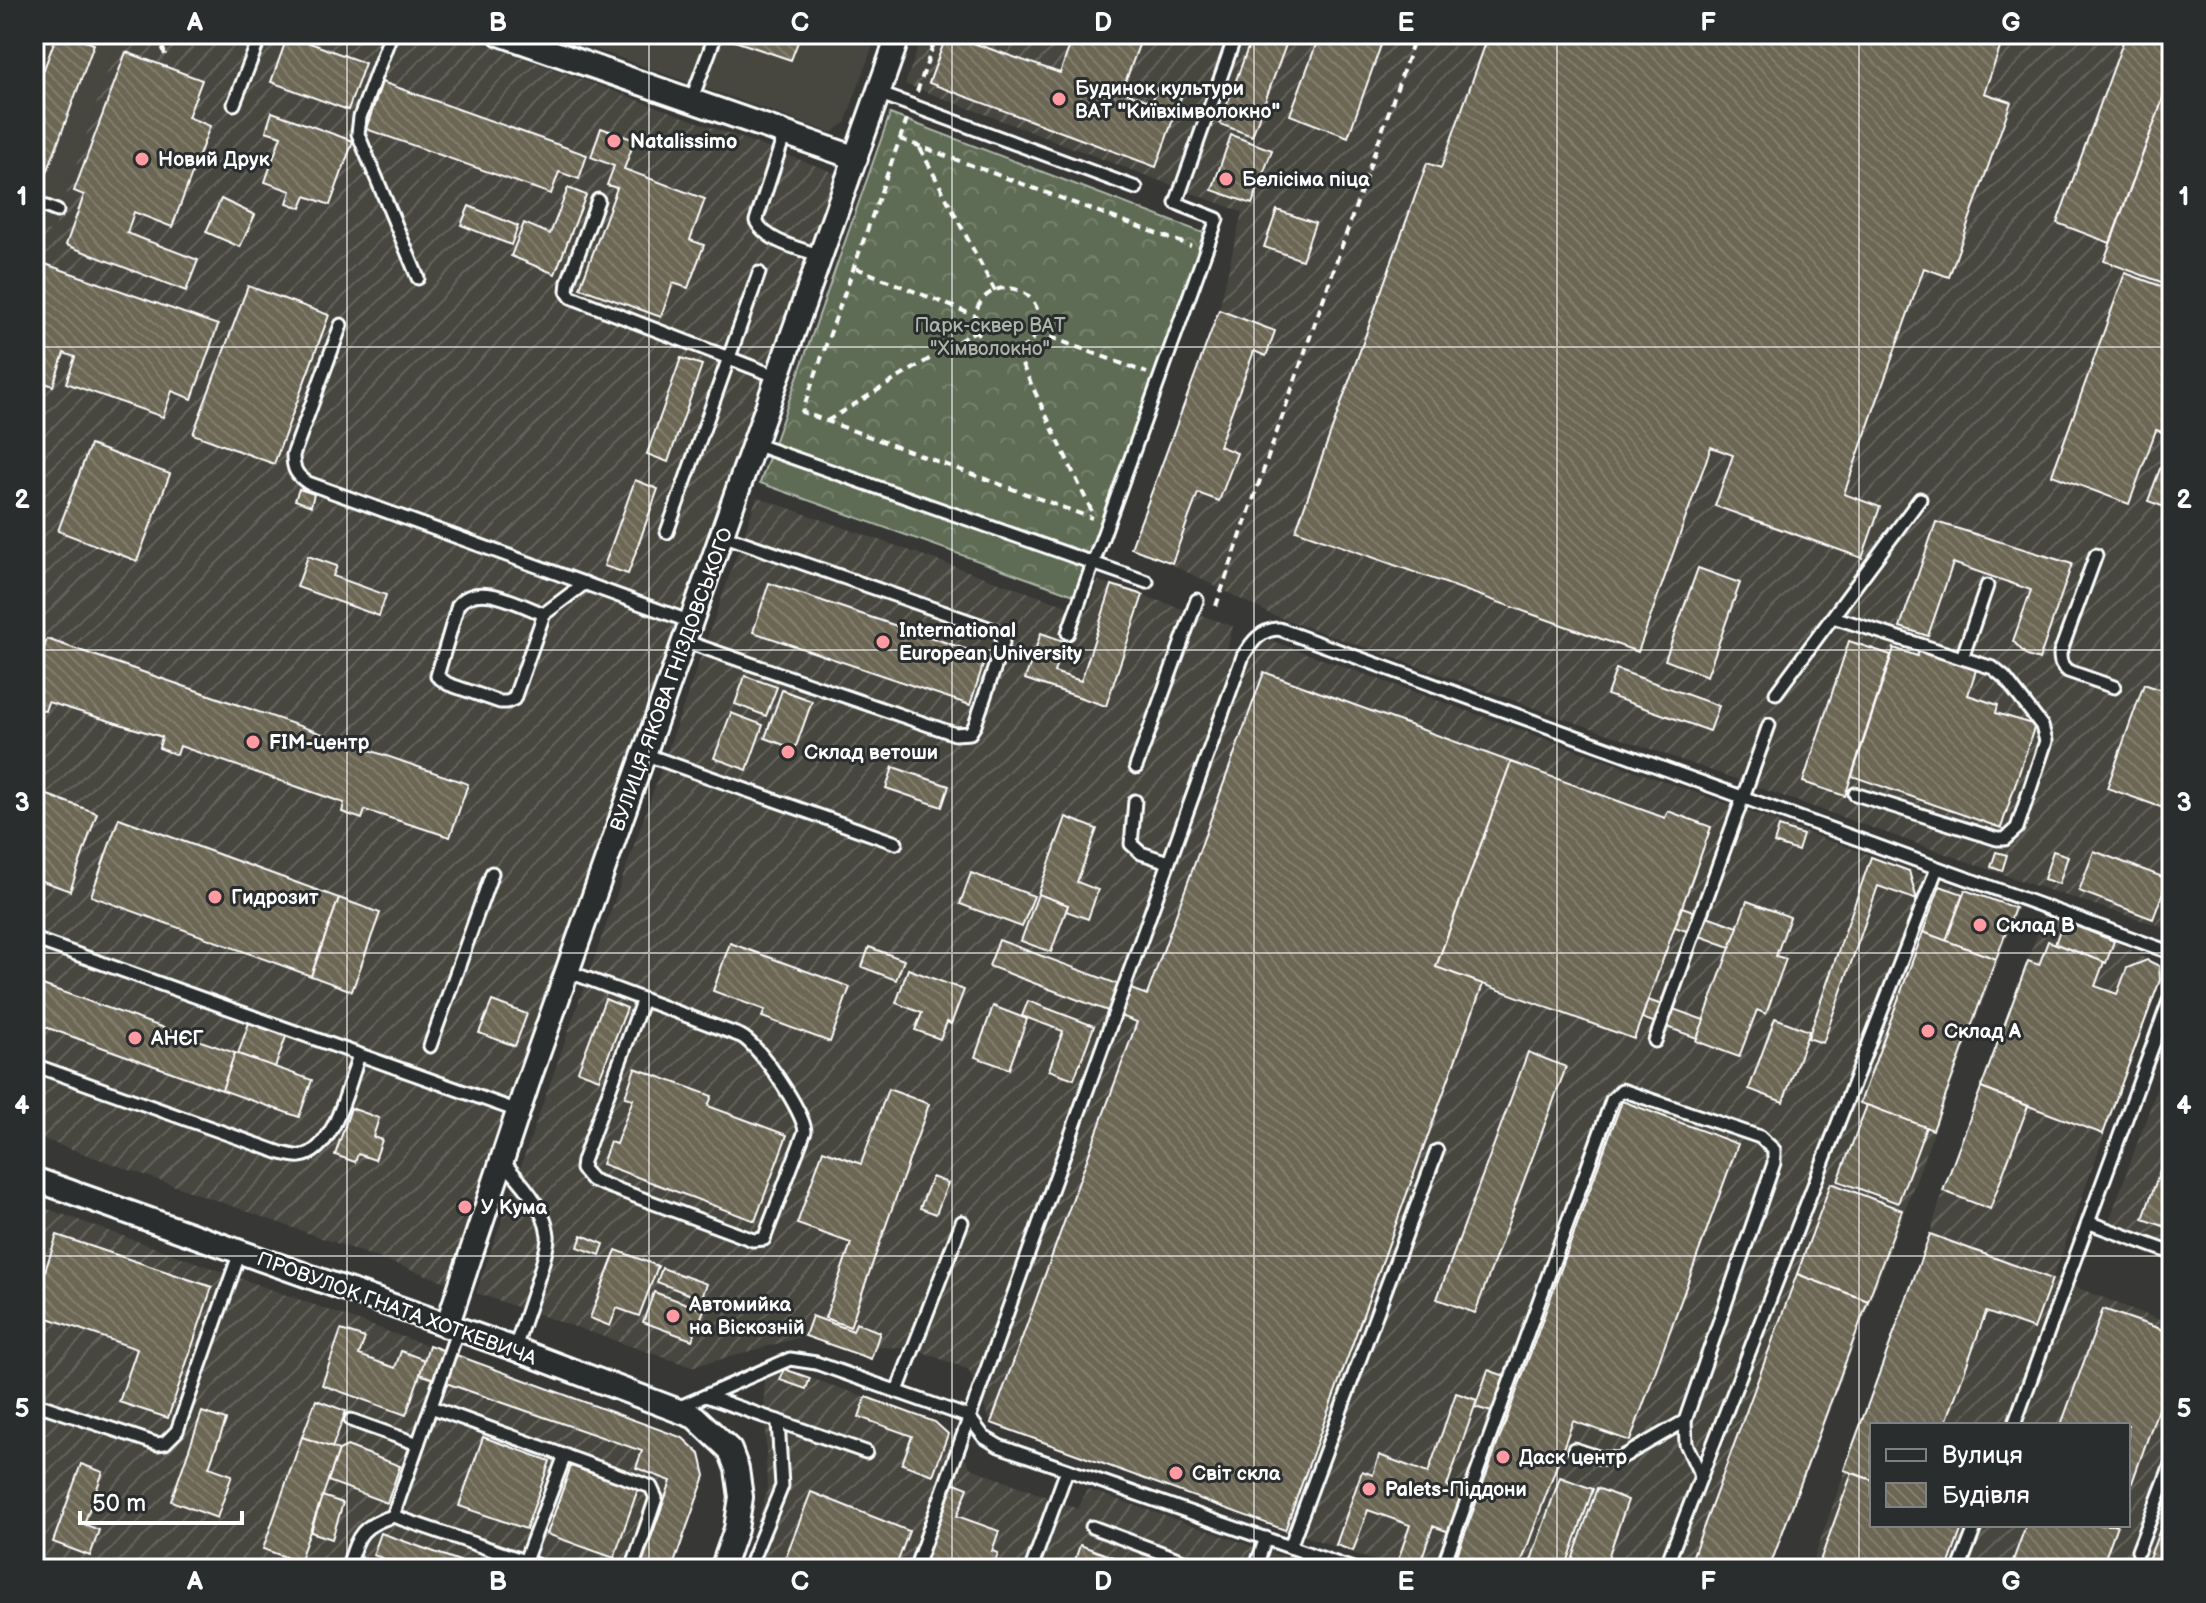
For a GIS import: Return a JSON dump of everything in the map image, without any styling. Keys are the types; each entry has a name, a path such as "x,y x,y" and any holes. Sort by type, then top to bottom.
{"street":[{"name":"ВУЛИЦЯ ЯКОВА ГНІЗДОВСЬКОГО","path":"452,1327 518,1111 899,34"},
{"path":"513,36 856,158"},
{"name":"ПРОВУЛОК ГНАТА ХОТКЕВИЧА","path":"36,1191 240,1252 515,1349 695,1417 730,1450 737,1469 741,1497 736,1529 722,1569"}],"lane":[{"path":"234,104 261,34"},
{"path":"391,34 360,117 358,134 418,278"},
{"path":"691,101 716,34"},
{"path":"1068,633 1217,219 1176,203 1236,34"},
{"path":"878,93 1136,188"},
{"path":"785,133 756,221 761,230 771,237 821,256"},
{"path":"598,200 568,282 567,291 571,297 778,377"},
{"path":"34,202 57,211"},
{"path":"667,532 759,273"},
{"path":"341,325 293,455 293,466 298,476 308,483 585,583 688,631 955,734 970,733 1003,643 1000,632 722,535"},
{"path":"754,444 1147,582"},
{"path":"1776,693 1920,499"},
{"path":"2096,555 2060,660 2061,666 2068,671 2114,687"},
{"path":"544,614 483,593 464,599 458,605 437,676 448,684 500,702 514,699 544,614 585,583"},
{"path":"1962,658 1987,586"},
{"path":"1136,767 1197,600"},
{"path":"1833,617 1999,672 2045,733 2045,749 2012,835 1997,839 1855,794"},
{"path":"915,1569 1243,656 1258,636 1273,628 1527,717 2172,953"},
{"path":"1655,1041 1769,725"},
{"path":"644,754 896,843"},
{"path":"1135,801 1131,844 1141,853 1168,862"},
{"path":"1665,1569 1937,868"},
{"path":"430,1046 492,873"},
{"path":"34,939 518,1111"},
{"path":"567,971 643,999 747,1039 760,1052 804,1123 804,1139 764,1239 753,1240 585,1175 583,1161 643,999"},
{"path":"2015,1423 2172,993"},
{"path":"34,1065 281,1153 301,1156 321,1147 359,1055"},
{"path":"1442,1569 1612,1100 1622,1090 1760,1137 1774,1150 1774,1163 1685,1421 1686,1444 1701,1476"},
{"path":"1290,1547 1437,1151"},
{"path":"501,1161 531,1197 547,1228 549,1239 515,1349"},
{"path":"897,1391 962,1222"},
{"path":"2090,1223 2172,1253"},
{"path":"34,1403 157,1444 165,1443 177,1431 240,1252"},
{"path":"393,1516 431,1407 452,1327"},
{"path":"675,1409 790,1359 816,1363 969,1417 991,1443 1353,1569"},
{"path":"706,1396 866,1452"},
{"path":"431,1407 646,1484 655,1492 656,1498 632,1569"},
{"path":"351,1420 418,1444"},
{"path":"752,1560 782,1486 778,1421"},
{"path":"1574,1449 1601,1458 1619,1459 1685,1421"},
{"path":"525,1561 565,1455"},
{"path":"2138,1551 2172,1462"},
{"path":"1031,1569 1067,1470"},
{"path":"371,1569 348,1565 363,1529 393,1516 548,1569"},
{"path":"1092,1527 1205,1569"},
{"path":"1959,1569 1975,1527"},
{"path":"1255,1569 1266,1538"},
{"path":"1301,1569 1307,1553"}],"path":[{"path":"159,34 165,55"},
{"path":"937,34 856,268 802,412 1096,519"},
{"path":"1216,606 1416,34"},
{"path":"900,139 1191,246"},
{"path":"919,146 995,291"},
{"path":"856,268 976,316"},
{"path":"1016,290 1033,302 1038,311 1037,332 1032,341 1015,351 996,350 977,330 976,316 979,305 995,291 1016,290"},
{"path":"827,421 977,330"},
{"path":"1037,332 1147,373"},
{"path":"1015,351 1096,519"},
{"path":"1096,519 1101,505"}],"shaded area":[{"path":"34,34 120,34 53,234 34,227"},
{"path":"120,34 459,34 836,173 449,1283 34,1136 34,227 53,233"},
{"path":"552,34 877,34 845,123 832,133"},
{"path":"923,34 2172,34 2172,581 2162,608 2172,613 2172,930 2036,886 1270,614 1155,556 1131,548 1219,310 1242,212 905,84"},
{"path":"757,497 1087,613 1098,581 1112,585 1233,626 1227,650 1272,641 2018,908 1770,1569 1397,1569 991,1423 969,1370 913,1348 875,1347 805,1336 692,1367 476,1293"},
{"path":"2044,915 2114,941 2159,966 2160,980 2053,1278 2172,1325 2172,1569 1810,1569"},
{"path":"2172,1047 2172,1262 2103,1238"},
{"path":"34,1204 683,1438 700,1454 705,1476 672,1569 34,1569"},
{"path":"784,1369 936,1421 949,1433 971,1468 1078,1509 1087,1489 1319,1569 743,1569 767,1491 764,1379"}],"green space":[{"name":"Парк-сквер ВАТ \"Хімволокно\"","path":"890,114 1206,234 1074,595 760,483"}],"building":[{"path":"57,34 67,34 94,44 41,189 34,186 34,96"},
{"path":"714,34 801,34 791,60"},
{"name":"Будинок культури ВАТ \"Київхімволокно\"","path":"947,34 1060,73 1074,34 1143,34 1122,91 1152,102 1157,88 1181,97 1156,167 929,83"},
{"path":"1253,34 1290,34 1252,136 1220,124"},
{"path":"1320,34 1385,34 1348,137 1290,115"},
{"path":"1489,34 2005,34 1984,93 2011,102 1949,277 1924,268 1844,494 1880,507 1862,558 1715,506 1733,455 1711,447 1638,652 1296,530 1427,163 1441,168"},
{"path":"2126,34 2172,34 2172,74 2110,243 2057,223"},
{"path":"288,35 365,63 348,110 271,82"},
{"name":"Новий Друк","path":"126,52 202,80 188,117 210,126 172,227 134,212 127,233 198,260 186,291 66,245 84,195 74,191"},
{"path":"2172,74 2172,286 2104,261"},
{"path":"382,82 587,155 579,179 559,172 551,194 366,129"},
{"path":"272,112 353,141 330,205 306,196 301,208 287,203 291,191 265,182 281,136 266,131"},
{"path":"601,128 635,140 624,169 705,199 690,240 704,245 688,288 673,283 661,317 580,288 617,188 607,185 614,166 591,157"},
{"path":"1231,135 1272,150 1252,204 1212,190"},
{"path":"568,188 586,195 555,274 511,256 524,223 550,234"},
{"path":"221,199 255,215 240,247 206,232"},
{"path":"469,206 518,226 511,245 461,225"},
{"path":"1277,210 1315,223 1302,260 1264,247"},
{"path":"34,260 218,325 192,399 172,391 163,417 66,383 75,357 64,353 53,386 34,379"},
{"path":"2125,273 2172,290 2172,412 2165,433 2156,430 2129,504 2052,475"},
{"path":"248,286 329,315 274,464 193,434"},
{"path":"1219,310 1275,331 1266,356 1254,351 1219,446 1237,453 1219,501 1198,493 1172,563 1131,548"},
{"path":"681,358 702,365 668,462 647,454"},
{"path":"2172,434 2172,461 2163,458"},
{"path":"90,445 170,474 137,561 58,531"},
{"path":"2161,466 2172,471 2172,493 2167,508 2148,501"},
{"path":"635,480 658,489 628,574 604,566"},
{"path":"299,489 314,494 311,506 295,500"},
{"path":"1936,522 2072,564 2039,660 2027,656 2013,641 2031,590 1953,563 1928,636 1900,627"},
{"path":"308,556 337,566 333,576 386,595 379,616 297,587"},
{"path":"1698,568 1740,583 1707,676 1665,660"},
{"path":"769,583 986,656 970,705 753,632"},
{"path":"1112,585 1143,595 1106,706 1025,679 1041,633 1064,641 1054,672 1081,681"},
{"name":"FIM-центр","path":"47,639 468,784 450,837 365,810 362,819 342,812 344,803 180,746 177,755 159,748 162,737 48,702 45,711 34,707 34,676"},
{"path":"1849,641 1891,655 1845,796 1803,782"},
{"path":"1894,648 1917,656 1919,651 1976,670 1968,695 1998,705 1996,713 2035,725 2001,828 1852,776"},
{"path":"1616,669 1719,706 1710,731 1607,695"},
{"path":"1264,672 1511,762 1436,967 1483,984 1285,1530 991,1423 1137,1022 989,966 999,940 1147,995"},
{"path":"745,676 777,687 766,716 735,704"},
{"path":"2144,684 2172,694 2172,811 2107,788"},
{"path":"782,690 812,701 795,749 765,738"},
{"path":"731,713 763,725 747,770 714,758"},
{"path":"1511,762 1665,818 1668,811 1711,827 1634,1039 1436,967"},
{"path":"893,767 949,786 942,807 886,788"},
{"path":"34,790 97,813 70,891 34,878"},
{"path":"1066,817 1097,829 1077,882 1098,890 1088,919 1066,911 1068,905 1038,894"},
{"name":"Гидрозит","path":"119,818 339,898 311,976 91,896"},
{"path":"1779,827 1803,835 1798,851 1774,843"},
{"path":"2053,851 2068,856 2059,884 2044,879"},
{"path":"2094,851 2168,879 2153,919 2079,891"},
{"path":"1996,852 2007,855 2002,871 1991,867"},
{"path":"1871,857 1909,871 1917,900 1878,886 1823,1043 1808,1038"},
{"path":"971,873 1034,896 1022,927 960,904"},
{"path":"1940,886 1963,894 1946,941 1923,932"},
{"name":"Склад B","path":"1965,890 2015,908 1996,959 1946,941"},
{"path":"1038,894 1068,905 1051,952 1021,941"},
{"path":"339,898 380,913 352,991 311,976"},
{"path":"1747,901 1790,917 1776,956 1786,959 1766,1014 1757,1010 1739,1057 1696,1041"},
{"path":"1682,907 1738,927 1730,947 1675,927"},
{"path":"2063,921 2114,941 2106,963 2055,944"},
{"name":"Склад A","path":"1923,932 1996,959 1933,1130 1860,1103"},
{"path":"2048,941 2104,962 2095,986 2117,994 2127,968 2147,960 2159,966 2160,980 2103,1134 1981,1088 2028,961 2039,965"},
{"path":"730,943 850,987 830,1042 762,1017 765,1010 713,991"},
{"path":"869,947 904,960 896,980 862,967"},
{"path":"908,969 964,990 951,1024 947,1022 940,1039 915,1030 922,1013 896,1003"},
{"name":"АНЄГ","path":"34,982 235,1053 222,1090 34,1023"},
{"path":"605,999 627,1008 599,1079 578,1071"},
{"path":"1648,1000 1704,1020 1697,1038 1642,1018"},
{"path":"492,1001 527,1014 515,1046 479,1033"},
{"path":"1028,1001 1094,1026 1074,1079 1049,1070 1063,1031 1022,1016"},
{"path":"993,1006 1027,1019 1009,1069 975,1057"},
{"path":"1775,1018 1809,1031 1783,1102 1749,1089"},
{"path":"250,1020 287,1034 275,1067 238,1054"},
{"path":"1528,1052 1566,1067 1475,1313 1437,1299"},
{"path":"235,1053 312,1080 299,1117 222,1090"},
{"path":"635,1068 712,1096 708,1106 787,1135 755,1221 602,1164 610,1142 616,1144 633,1099 625,1097"},
{"path":"1981,1088 2028,1106 1990,1209 1943,1191"},
{"path":"888,1089 929,1104 850,1327 825,1318 851,1243 797,1224 823,1150 861,1164"},
{"path":"1622,1101 1738,1144 1630,1441 1573,1421 1519,1569 1452,1569"},
{"path":"1867,1105 1926,1127 1898,1203 1838,1181"},
{"path":"351,1108 379,1118 373,1137 382,1140 375,1160 358,1154 355,1162 335,1155"},
{"path":"2172,1136 2172,1229 2143,1219"},
{"path":"932,1177 948,1183 936,1214 920,1208"},
{"path":"1831,1183 1902,1210 1868,1301 1797,1274"},
{"path":"1930,1234 2052,1279 2034,1329 1986,1312 1946,1423 1870,1423 1870,1479 1844,1470"},
{"path":"57,1235 212,1287 168,1418 119,1402 137,1349 34,1313 34,1304"},
{"path":"582,1235 604,1244 600,1255 578,1247"},
{"path":"616,1250 658,1266 639,1316 617,1308 610,1326 590,1318"},
{"path":"662,1268 707,1284 701,1299 657,1282"},
{"path":"1797,1274 1868,1301 1769,1569 1688,1569"},
{"name":"Автомийка на Віскозній","path":"654,1292 704,1310 692,1340 643,1322"},
{"path":"2103,1309 2172,1333 2172,1370 2130,1488 2130,1423 2062,1423"},
{"path":"812,1316 853,1331 856,1323 880,1332 871,1359 805,1336"},
{"path":"341,1330 365,1338 359,1355 395,1368 401,1351 425,1360 406,1415 322,1385"},
{"path":"429,1345 683,1438 700,1454 705,1476 672,1569 640,1569 671,1481 636,1468 642,1451 420,1374"},
{"path":"784,1369 810,1378 806,1389 780,1380"},
{"path":"1488,1370 1505,1376 1492,1412 1475,1407"},
{"path":"1456,1393 1477,1400 1447,1486 1464,1491 1449,1532 1433,1526 1418,1569 1396,1566 1410,1525 1368,1510 1353,1551 1336,1545 1362,1471 1373,1475 1379,1455 1428,1473"},
{"path":"866,1397 935,1422 948,1434 933,1475 902,1464 912,1436 859,1417"},
{"path":"316,1400 346,1411 332,1448 302,1437"},
{"path":"202,1412 226,1420 209,1467 232,1475 217,1518 171,1501"},
{"path":"302,1437 339,1450 299,1562 263,1549"},
{"path":"483,1437 550,1461 526,1529 459,1506"},
{"path":"347,1446 400,1466 387,1503 328,1481 339,1450"},
{"path":"81,1464 103,1472 84,1524 99,1530 90,1556 53,1542"},
{"path":"571,1466 638,1489 614,1558 547,1534"},
{"path":"1852,1473 1870,1479 1870,1527 1962,1527 1947,1569 1817,1569"},
{"path":"1560,1477 1593,1489 1565,1569 1528,1569"},
{"path":"950,1481 968,1488 957,1516 999,1531 992,1551 998,1553 993,1569 918,1569"},
{"path":"1597,1488 1628,1500 1604,1569 1569,1569"},
{"path":"811,1492 909,1531 895,1569 781,1569"},
{"path":"322,1496 343,1503 332,1539 311,1532"},
{"path":"2172,1498 2172,1569 2162,1569 2147,1564"},
{"path":"2025,1527 2116,1527 2101,1569 2010,1569"},
{"path":"381,1533 482,1569 413,1569 373,1555"},
{"path":"1080,1545 1134,1565 1133,1569 1072,1569"}],"place":[{"name":"Будинок культури ВАТ \"Київхімволокно\"","path":"1059,99"},
{"name":"Natalissimo","path":"614,141"},
{"name":"Новий Друк","path":"142,159"},
{"name":"Белісіма піца","path":"1226,179"},
{"name":"International European University","path":"883,642"},
{"name":"FIM-центр","path":"253,742"},
{"name":"Склад ветоши","path":"788,752"},
{"name":"Гидрозит","path":"215,897"},
{"name":"Склад B","path":"1980,925"},
{"name":"Склад A","path":"1928,1031"},
{"name":"АНЄГ","path":"135,1038"},
{"name":"У Кума","path":"465,1207"},
{"name":"Автомийка на Віскозній","path":"673,1316"},
{"name":"Даск центр","path":"1503,1457"},
{"name":"Світ скла","path":"1176,1473"},
{"name":"Palets-Піддони","path":"1369,1489"}]}
